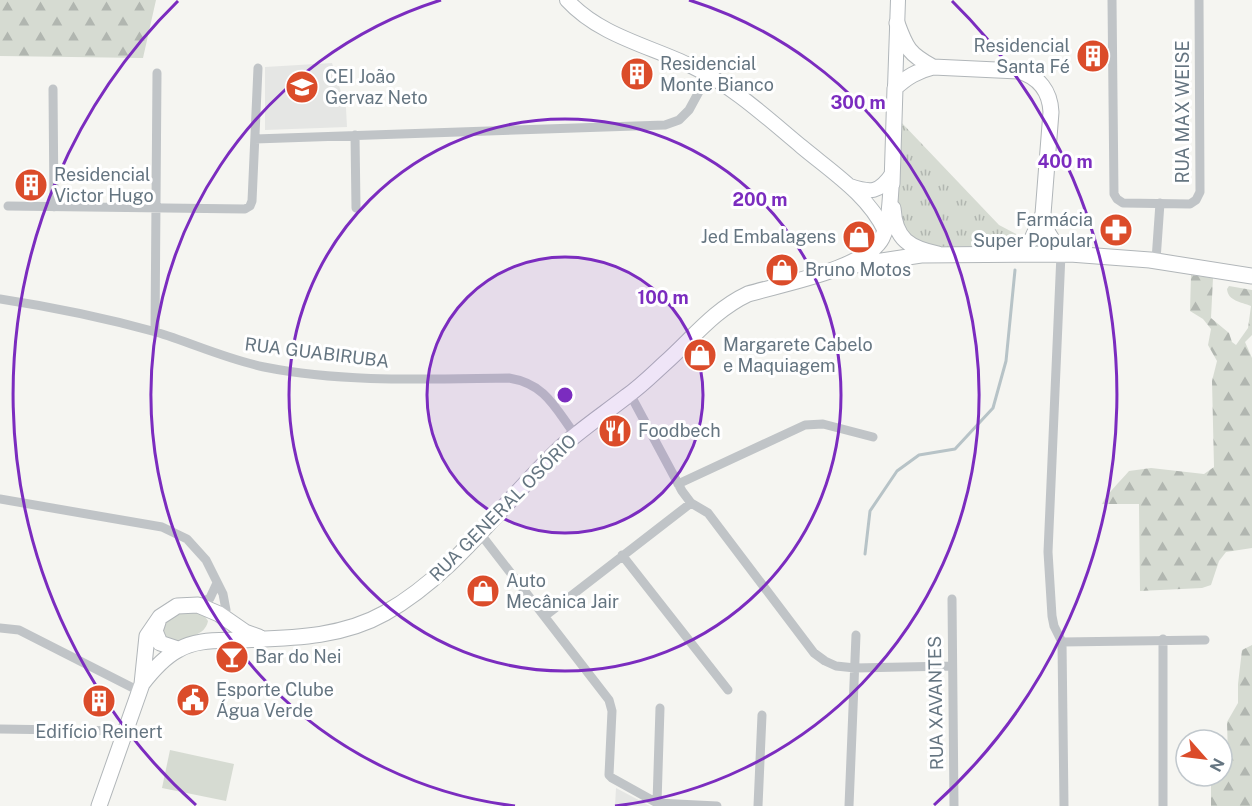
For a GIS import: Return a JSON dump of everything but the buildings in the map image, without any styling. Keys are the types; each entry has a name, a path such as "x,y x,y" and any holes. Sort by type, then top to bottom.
{"main road":[{"path":"567,0 588,18 617,35 708,75 751,105 848,185 873,210 893,241 921,255"},
{"path":"885,231 892,174 898,0"},
{"path":"897,23 909,51 933,67"},
{"path":"895,88 911,75 933,67 1019,71 1028,74 1042,84 1051,101 1052,112 1043,213 1032,239 1014,254"},
{"path":"848,185 863,190 875,190 885,185 892,174"},
{"name":"RUA GENERAL OSÓRIO","path":"892,174 893,213 899,234 913,246 938,254"},
{"path":"1043,213 1048,233 1061,254"},
{"name":"RUA GENERAL OSÓRIO","path":"842,267 864,257 874,249 885,231"},
{"name":"RUA GENERAL OSÓRIO","path":"140,687 154,669 178,649 197,642 325,634 343,630 384,614 409,598 436,577 524,484 576,436 630,394 714,315 734,300 748,294 842,267 938,254 1061,254 1156,260 1252,276"},
{"path":"178,649 160,643 155,631 160,617 177,606 213,615 209,635 197,642"},
{"name":"RUA GENERAL OSÓRIO","path":"213,615 245,632 267,639"},
{"name":"RUA GENERAL OSÓRIO","path":"99,806 140,687 147,636 160,617"}],"street":[{"path":"1112,0 1114,194 1117,200 1123,202 1160,203"},
{"name":"RUA MAX WEISE","path":"1156,260 1160,203 1190,204 1196,200 1200,192 1199,0"},
{"path":"8,206 245,209 252,201 258,68"},
{"path":"155,332 157,73"},
{"path":"255,139 665,125 679,120 689,110 708,75"},
{"path":"53,89 54,207"},
{"path":"355,135 356,208"},
{"path":"1061,254 1048,552 1052,616 1054,627 1062,642 1064,806"},
{"name":"RUA GUABIRUBA","path":"0,299 48,307 155,332 228,358 266,367 368,379 509,378 524,380 542,391 576,436"},
{"path":"630,394 678,484 691,503 708,513 814,653 836,666 855,668 952,666"},
{"path":"678,484 805,425 823,424 873,437"},
{"path":"0,499 162,527 188,539 206,560 226,602 213,615"},
{"path":"545,616 691,503"},
{"path":"479,532 609,700 612,711 609,775 657,803 717,806"},
{"path":"622,555 728,690"},
{"path":"213,615 210,598 217,583"},
{"name":"RUA XAVANTES","path":"952,599 954,806"},
{"path":"0,628 19,630 140,687"},
{"path":"849,806 855,635"},
{"path":"1163,639 1163,806"},
{"path":"1062,642 1205,640"},
{"path":"657,803 660,708"},
{"path":"758,806 762,715"},
{"path":"0,729 125,731"}],"shaded area":[{"name":"CEI João Gervaz Neto","path":"332,63 346,108 347,127 265,130 265,67"},
{"path":"616,788 650,806 615,806"}],"green space":[{"path":"0,0 156,0 143,58 0,56"},
{"path":"900,121 999,225 1024,238 1011,246 926,247 915,243 897,220"},
{"path":"1191,275 1213,278 1211,318 1229,333 1232,342 1236,345 1248,328 1251,306 1232,299 1227,289 1229,286 1252,290 1252,335 1245,342 1252,358 1252,548 1226,552 1219,561 1211,585 1202,588 1140,591 1139,504 1102,504 1129,471 1151,468 1204,474 1214,467 1212,381 1217,361 1208,345 1211,329 1203,319 1190,311"},
{"path":"192,611 204,615 208,621 200,633 175,641 161,635 162,624 179,613"},
{"path":"1252,645 1252,806 1211,806 1211,788 1234,788 1234,728 1227,728 1227,722 1238,703 1242,650"},
{"path":"170,750 234,764 226,801 162,788"}],"waterway":[{"path":"865,554 870,511 897,471 919,455 955,449 993,408 1006,361 1015,270"}],"place":[{"name":"Residencial Santa Fé","path":"1093,56"},
{"name":"Residencial Monte Bianco","path":"637,74"},
{"name":"CEI João Gervaz Neto","path":"302,87"},
{"name":"Residencial Victor Hugo","path":"31,185"},
{"name":"Farmácia Super Popular","path":"1116,230"},
{"name":"Jed Embalagens","path":"859,237"},
{"name":"Bruno Motos","path":"782,270"},
{"name":"Margarete Cabelo e Maquiagem","path":"700,355"},
{"name":"Foodbech","path":"615,431"},
{"name":"Auto Mecânica Jair","path":"483,591"},
{"name":"Bar do Nei","path":"232,657"},
{"name":"Esporte Clube Água Verde","path":"193,700"},
{"name":"Edifício Reinert","path":"99,701"}]}
